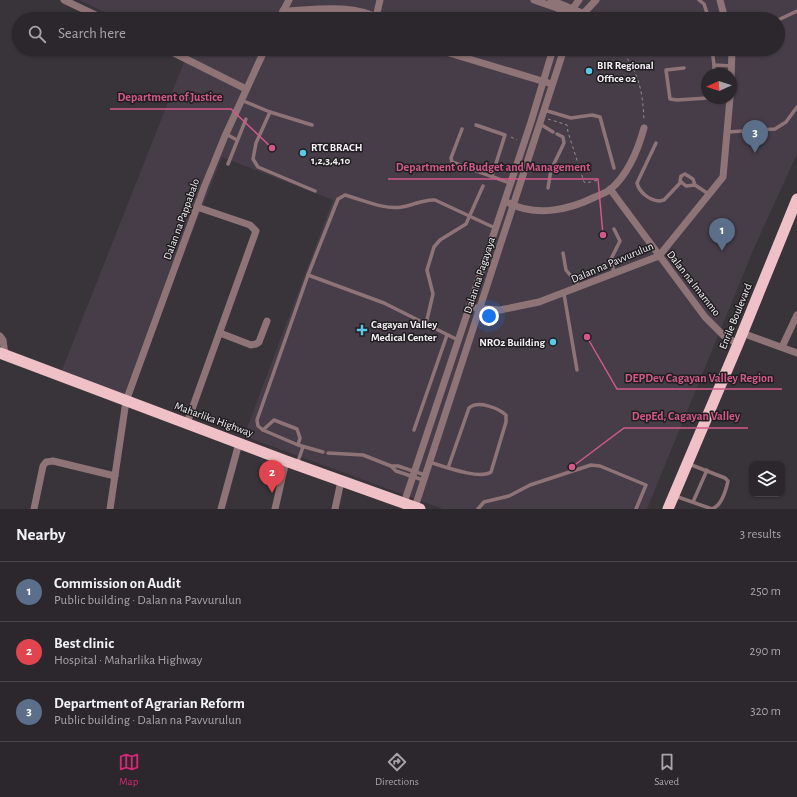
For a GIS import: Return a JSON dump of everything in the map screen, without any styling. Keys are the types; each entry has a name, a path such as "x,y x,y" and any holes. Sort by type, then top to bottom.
{"highway":[{"name":"Enrile Boulevard","path":"668,509 738,344 797,199"},
{"name":"Maharlika Highway","path":"3,354 341,482 417,508"}],"street":[{"path":"64,0 89,12"},
{"path":"283,11 289,0"},
{"path":"379,12 380,0"},
{"path":"534,0 555,2 566,0"},
{"path":"569,12 579,0"},
{"path":"585,12 596,0"},
{"path":"720,0 723,12"},
{"path":"555,2 564,12"},
{"path":"283,11 341,9 360,12"},
{"path":"180,56 246,89"},
{"name":"Dalan na Pappabalo","path":"110,509 126,401 197,207 226,134 262,56"},
{"path":"459,56 552,84"},
{"name":"Dalan na Pagayaya","path":"404,503 505,201 523,142 531,122 551,56"},
{"name":"Dalan na Pagayaya","path":"417,508 424,477 562,56"},
{"path":"732,56 732,66"},
{"name":"Dalan na Pavvurulun","path":"470,306 480,309 500,310 519,307 564,294 659,256 710,196 723,177 729,104"},
{"path":"505,201 513,205 542,211 556,210 571,207 610,190 629,168 644,128"},
{"name":"Dalan na Imammo","path":"610,190 705,317 724,336 738,344"},
{"path":"187,423 256,231 250,225 197,207"},
{"path":"782,348 797,315"},
{"path":"220,333 251,344 256,344 259,342 267,321"},
{"path":"742,333 797,353"},
{"path":"0,336 3,340 3,354"},
{"path":"221,509 239,443"},
{"path":"34,509 43,466 46,462 53,462 115,476"},
{"path":"275,509 291,463"},
{"path":"335,509 341,482"}],"lane":[{"path":"699,0 704,4 707,12"},
{"path":"785,17 797,11"},
{"path":"713,56 714,65 732,66"},
{"path":"684,68 666,70 670,99 701,98"},
{"path":"241,100 270,112 312,125"},
{"path":"727,132 776,129 786,122 797,107"},
{"path":"270,112 255,148 253,159 255,163 258,167 315,191"},
{"path":"542,117 571,118 592,115 600,117 614,168"},
{"path":"542,117 553,132"},
{"path":"228,164 246,119"},
{"path":"476,125 505,135 492,176"},
{"path":"462,129 451,158 452,162 510,183"},
{"path":"226,134 237,140"},
{"path":"548,188 551,170 564,143 563,137 557,134"},
{"path":"656,143 637,183 638,188 642,192 659,201 664,200 681,182 681,176 685,174 693,179 695,185 710,196"},
{"path":"681,182 686,186 695,185"},
{"path":"426,324 433,294 427,270 434,247 440,240 463,227 482,186"},
{"path":"424,477 413,474 398,466 391,466 356,454 326,452 303,447 263,430 258,426 257,420 308,275 338,199 343,195 391,207 402,207 428,199 436,200 495,228"},
{"path":"614,229 620,241 611,259 614,274"},
{"path":"563,253 566,270 580,287"},
{"path":"308,275 384,303 458,340"},
{"path":"564,294 577,370"},
{"path":"414,430 447,335"},
{"path":"429,462 448,468 482,475 491,472 506,422 506,415 479,404 473,405 469,408 448,468"},
{"path":"263,430 274,420 284,423 297,429 300,438 298,445"},
{"path":"291,463 303,447"},
{"path":"674,495 712,509 719,504 728,481 721,475 688,464"},
{"path":"478,509 484,502 509,496 530,485 591,465 600,466 646,485 636,509"},
{"path":"693,502 707,470"}],"path":[{"path":"626,56 630,61 638,79 643,99 644,128"},
{"path":"542,117 568,125 570,139 584,182 586,183 598,180"},
{"path":"505,135 523,142"}],"shaded area":[{"path":"79,0 797,0 797,154 754,248 647,509 443,509 244,436 333,200 222,157 126,401 60,375 186,56 785,56 785,12 104,12"}],"place":[{"name":"BIR Regional Office 02","path":"589,71"},
{"name":"Department of Justice","path":"272,148"},
{"name":"RTC BRACH 1,2,3,4,10","path":"303,153"},
{"name":"Department of Agrarian Reform","path":"755,153"},
{"name":"Department of Budget and Management","path":"603,235"},
{"name":"Commission on Audit","path":"722,251"},
{"name":"Cagayan Valley Medical Center","path":"362,330"},
{"name":"DEPDev Cagayan Valley Region","path":"587,337"},
{"name":"NRO2 Building","path":"553,342"},
{"name":"DepEd, Cagayan Valley","path":"572,467"},
{"name":"Best clinic","path":"272,493"}]}
